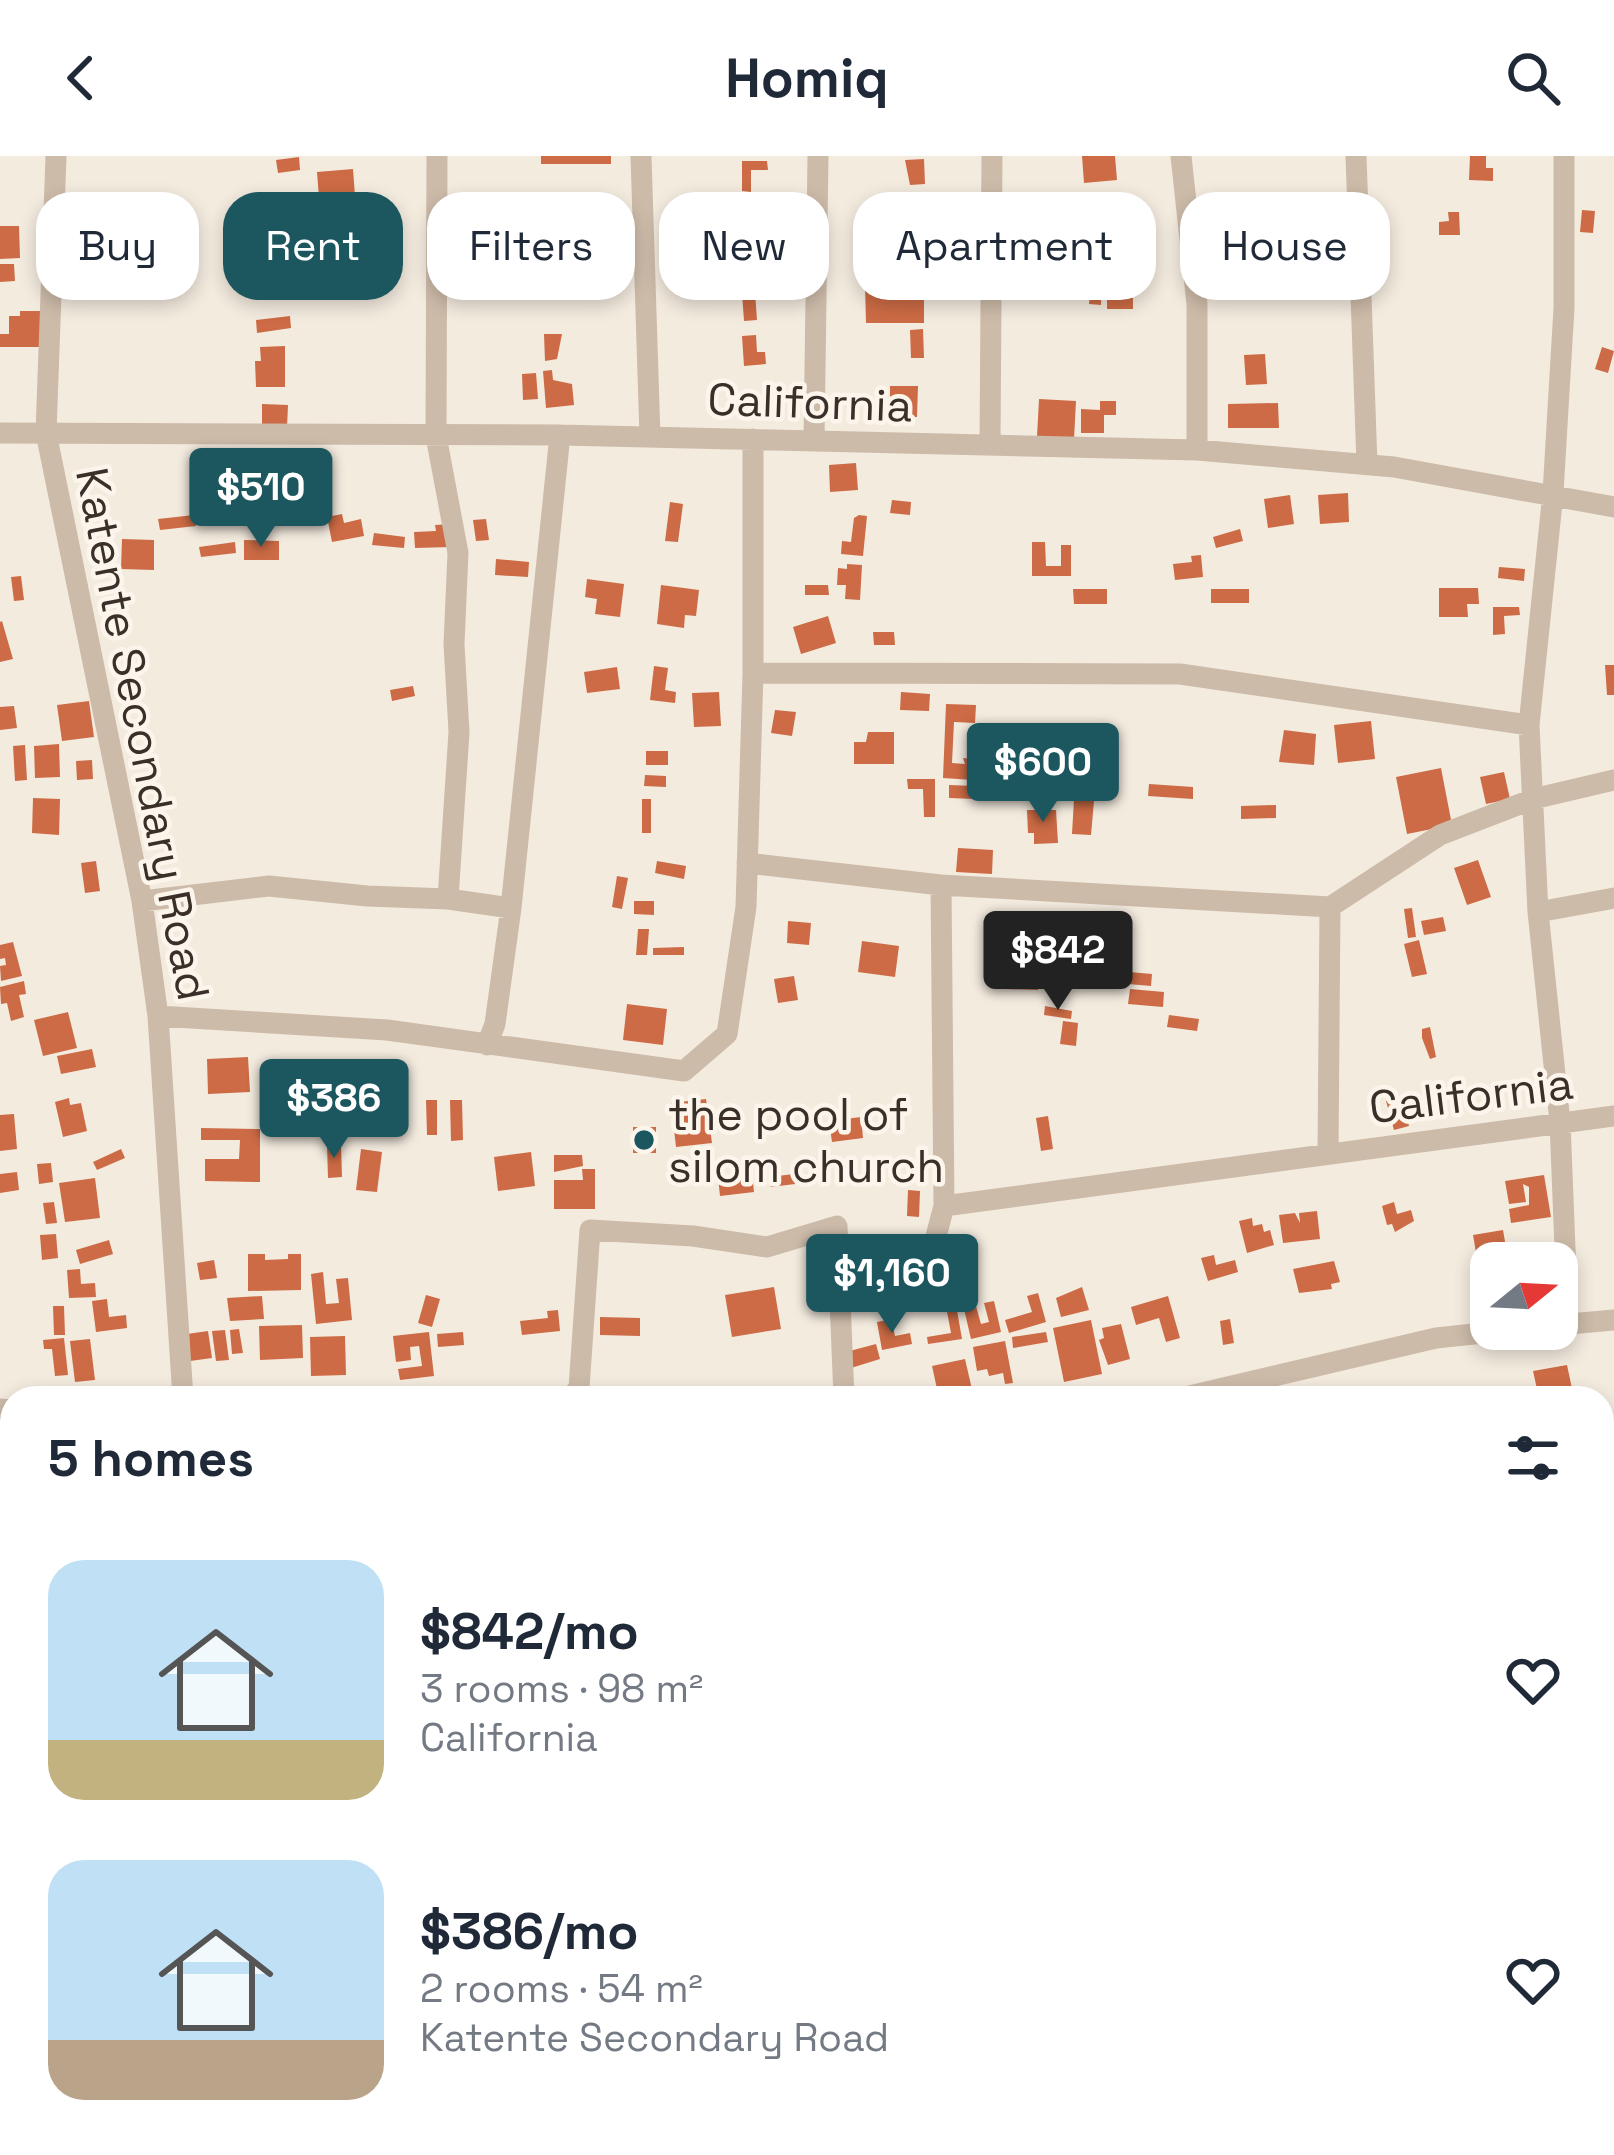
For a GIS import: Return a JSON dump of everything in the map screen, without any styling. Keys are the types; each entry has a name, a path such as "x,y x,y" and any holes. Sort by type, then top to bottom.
{"street":[{"name":"Katente Secondary Road","path":"56,156 46,433 142,901 158,1016 182,1386"},
{"path":"437,156 436,436 458,554 454,644 459,732 448,899"},
{"path":"641,156 650,437"},
{"path":"814,442 818,156"},
{"path":"990,445 992,156"},
{"path":"1181,156 1197,304 1197,450"},
{"path":"1356,156 1366,464"},
{"path":"1562,1242 1561,1122 1538,912 1529,725 1553,493 1564,308 1564,156"},
{"name":"California","path":"0,434 560,435 1197,450 1366,464 1614,507"},
{"path":"487,1045 495,1024 511,908 560,435"},
{"path":"158,1016 387,1030 684,1071 727,1034 746,907 753,439"},
{"path":"753,673 1180,674 1529,725"},
{"path":"747,863 941,885 1330,907 1440,835 1533,799 1614,780"},
{"path":"836,1261 876,1248 934,1244 944,1206 941,885"},
{"path":"142,901 269,886 511,908"},
{"path":"1538,912 1614,898"},
{"path":"1328,1154 1330,907"},
{"name":"California","path":"944,1206 1614,1116"},
{"path":"579,1386 590,1230 693,1236 767,1247 837,1226 843,1386"},
{"path":"1578,1324 1614,1320"},
{"path":"1231,1386 1436,1338 1470,1334"}],"building":[{"path":"541,156 611,156 611,164 541,164"},
{"path":"1082,156 1115,156 1117,180 1084,183"},
{"path":"1470,156 1486,156 1493,181 1469,180"},
{"path":"299,157 300,170 278,173 276,160"},
{"path":"924,159 925,184 910,185 905,160"},
{"path":"742,161 767,161 768,170 751,170 751,192 742,191"},
{"path":"353,169 355,192 319,192 317,172"},
{"path":"1582,210 1595,211 1593,233 1580,232"},
{"path":"1448,212 1459,212 1460,235 1439,235 1439,222 1449,221"},
{"path":"0,226 19,226 20,258 0,259"},
{"path":"0,264 14,264 15,281 0,282"},
{"path":"742,300 756,300 757,320 744,321"},
{"path":"865,300 924,300 924,323 866,323"},
{"path":"1107,300 1133,300 1133,309 1107,309"},
{"path":"20,311 41,311 42,347 0,347 0,334 9,334 9,316 20,316"},
{"path":"290,316 291,328 257,333 256,320"},
{"path":"923,329 924,358 911,358 910,330"},
{"path":"544,334 562,334 557,359 545,361"},
{"path":"756,335 757,352 765,352 766,364 744,366 742,336"},
{"path":"285,346 285,387 256,387 260,347"},
{"path":"1602,347 1614,351 1608,373 1595,369"},
{"path":"1265,354 1267,384 1246,385 1244,355"},
{"path":"552,370 553,380 572,384 574,405 546,408 543,371"},
{"path":"536,373 538,399 523,400 522,374"},
{"path":"890,386 918,386 917,417 901,417 901,401 890,401"},
{"path":"1039,399 1076,401 1074,439 1037,437"},
{"path":"1100,401 1116,401 1116,415 1104,415 1104,433 1081,433 1081,409 1100,410"},
{"path":"1278,403 1279,428 1228,428 1228,404"},
{"path":"262,404 288,405 287,428 262,427"},
{"path":"856,463 858,490 830,492 829,465"},
{"path":"1348,493 1349,522 1320,524 1318,495"},
{"path":"1290,495 1294,524 1268,528 1264,499"},
{"path":"892,500 911,502 910,515 890,513"},
{"path":"670,502 683,504 678,542 665,541"},
{"path":"342,514 344,523 361,519 364,536 332,542 327,517"},
{"path":"194,515 196,526 160,530 158,519"},
{"path":"867,516 863,556 841,554 842,541 851,542 854,518"},
{"path":"486,519 489,540 476,541 473,520"},
{"path":"451,524 451,547 415,548 414,532 436,531 435,525"},
{"path":"1240,529 1243,541 1216,548 1213,537"},
{"path":"374,533 405,537 404,548 372,545"},
{"path":"122,539 154,540 154,570 121,569"},
{"path":"244,540 279,541 279,560 244,560"},
{"path":"235,542 236,553 201,557 199,547"},
{"path":"1032,542 1045,542 1046,566 1061,566 1061,545 1071,545 1071,576 1032,576"},
{"path":"1201,555 1203,577 1175,580 1173,564 1192,562 1191,556"},
{"path":"496,559 529,562 528,577 495,575"},
{"path":"847,564 862,565 860,600 845,599 846,585 837,585 838,568 847,569"},
{"path":"1499,567 1525,569 1524,581 1498,578"},
{"path":"21,576 24,600 14,601 11,577"},
{"path":"587,579 624,584 620,617 595,614 597,599 585,597"},
{"path":"661,585 699,590 696,616 685,615 684,628 657,624"},
{"path":"805,585 828,585 829,595 805,595"},
{"path":"1439,588 1478,588 1479,604 1467,604 1468,617 1439,617"},
{"path":"1073,589 1107,589 1107,604 1074,604"},
{"path":"1211,589 1249,589 1249,603 1211,603"},
{"path":"1493,607 1519,607 1520,615 1504,616 1505,634 1493,635"},
{"path":"828,616 836,643 801,654 793,627"},
{"path":"0,622 13,659 0,662"},
{"path":"873,632 894,632 895,645 874,645"},
{"path":"1605,665 1614,665 1614,695 1607,695"},
{"path":"654,666 668,668 665,690 676,692 675,703 650,700"},
{"path":"617,667 620,689 587,693 584,672"},
{"path":"413,686 415,696 392,701 390,690"},
{"path":"719,692 721,726 694,727 692,693"},
{"path":"901,692 930,694 929,711 900,710"},
{"path":"89,701 94,737 62,741 57,705"},
{"path":"946,704 976,705 975,723 954,722 952,763 974,759 973,780 943,778"},
{"path":"14,706 17,728 0,730 0,707"},
{"path":"775,710 796,712 792,736 771,733"},
{"path":"1371,721 1375,759 1338,763 1334,725"},
{"path":"1284,730 1316,734 1314,765 1279,762"},
{"path":"868,732 894,732 894,764 854,764 854,742 866,742"},
{"path":"59,744 60,777 35,778 34,746"},
{"path":"25,745 27,780 15,781 13,746"},
{"path":"985,749 1018,752 1016,780 983,778"},
{"path":"646,751 668,751 668,765 646,765"},
{"path":"92,760 93,779 77,780 76,761"},
{"path":"1441,768 1452,825 1407,834 1396,777"},
{"path":"1504,772 1510,799 1486,804 1480,777"},
{"path":"645,775 666,776 666,787 644,786"},
{"path":"907,779 935,779 935,817 924,817 923,789 908,789"},
{"path":"1149,784 1193,787 1193,799 1148,796"},
{"path":"949,785 975,786 974,799 949,798"},
{"path":"33,798 60,799 59,835 32,833"},
{"path":"642,799 651,799 651,833 642,833"},
{"path":"1074,799 1094,801 1091,835 1072,834"},
{"path":"1035,805 1056,810 1058,843 1034,844 1034,833 1028,833 1027,810 1035,810"},
{"path":"1276,805 1276,818 1241,819 1241,806"},
{"path":"958,848 993,850 992,874 956,872"},
{"path":"1478,860 1491,897 1467,905 1454,868"},
{"path":"96,861 100,891 85,893 81,863"},
{"path":"657,861 686,866 684,879 655,873"},
{"path":"617,876 628,878 622,909 612,907"},
{"path":"634,901 654,901 654,915 634,914"},
{"path":"1412,908 1416,937 1408,938 1404,909"},
{"path":"1443,917 1446,931 1424,935 1421,921"},
{"path":"788,921 811,923 809,945 787,943"},
{"path":"638,929 649,929 647,955 636,955"},
{"path":"1419,940 1427,974 1412,977 1404,944"},
{"path":"862,941 899,946 895,977 858,972"},
{"path":"13,942 22,976 1,981 0,966 6,965 5,958 0,959 0,945"},
{"path":"684,947 684,955 653,955 653,948"},
{"path":"1007,958 1024,959 1023,968 1039,969 1038,990 1005,989"},
{"path":"1129,972 1152,974 1151,986 1128,984"},
{"path":"794,976 798,1000 778,1003 774,979"},
{"path":"24,981 26,994 19,995 24,1017 11,1021 7,1003 1,1004 0,987"},
{"path":"1130,989 1164,992 1163,1007 1128,1004"},
{"path":"627,1004 667,1009 663,1045 623,1040"},
{"path":"1045,1006 1072,1011 1071,1019 1044,1015"},
{"path":"68,1012 77,1048 43,1056 34,1020"},
{"path":"1169,1015 1199,1019 1197,1031 1167,1027"},
{"path":"1063,1021 1078,1023 1076,1046 1060,1044"},
{"path":"1430,1027 1436,1057 1430,1059 1422,1029"},
{"path":"92,1049 96,1067 61,1074 57,1056"},
{"path":"248,1057 250,1092 208,1094 207,1059"},
{"path":"334,1063 339,1095 305,1101 299,1069"},
{"path":"1401,1097 1409,1126 1394,1130 1386,1101"},
{"path":"69,1098 70,1105 81,1103 87,1131 63,1137 55,1102"},
{"path":"706,1099 712,1143 676,1147 671,1103"},
{"path":"426,1100 437,1100 437,1135 427,1135"},
{"path":"450,1100 462,1100 463,1140 451,1141"},
{"path":"14,1114 17,1149 0,1151 0,1115"},
{"path":"1048,1116 1053,1149 1041,1151 1036,1118"},
{"path":"861,1117 863,1138 832,1142 829,1121"},
{"name":"the pool of silom church","path":"633,1127 656,1127 656,1153 633,1153"},
{"path":"201,1128 260,1129 260,1182 205,1181 205,1159 239,1159 240,1140 201,1140"},
{"path":"327,1145 341,1145 342,1177 328,1178"},
{"path":"121,1149 125,1158 97,1170 93,1162"},
{"path":"361,1149 382,1152 377,1192 356,1190"},
{"path":"531,1152 535,1186 498,1191 494,1157"},
{"path":"554,1155 582,1155 583,1166 554,1172"},
{"path":"51,1163 53,1182 39,1184 37,1164"},
{"path":"582,1169 595,1169 595,1209 554,1209 554,1180 583,1180"},
{"path":"17,1172 19,1190 0,1193 0,1174"},
{"path":"752,1173 754,1192 720,1196 718,1177"},
{"path":"794,1174 795,1184 771,1187 769,1177"},
{"path":"1544,1175 1551,1217 1511,1223 1509,1209 1529,1205 1529,1187 1523,1184 1526,1202 1509,1204 1505,1181"},
{"path":"95,1178 100,1218 65,1222 59,1183"},
{"path":"908,1190 920,1191 919,1217 907,1216"},
{"path":"54,1202 57,1223 46,1224 43,1203"},
{"path":"1394,1202 1397,1214 1411,1210 1414,1221 1395,1232 1392,1224 1387,1225 1382,1206"},
{"path":"1317,1211 1320,1239 1283,1243 1279,1215 1295,1213 1300,1223 1299,1213"},
{"path":"1252,1218 1253,1226 1262,1224 1264,1232 1270,1230 1274,1245 1247,1253 1239,1221"},
{"path":"1503,1230 1505,1242 1474,1242 1473,1235"},
{"path":"56,1234 58,1258 42,1260 40,1235"},
{"path":"109,1240 113,1254 80,1264 76,1250"},
{"path":"248,1254 265,1254 265,1260 301,1254 301,1290 248,1291"},
{"path":"1214,1255 1216,1265 1235,1260 1238,1272 1208,1281 1201,1258"},
{"path":"214,1260 217,1278 200,1280 197,1263"},
{"path":"1334,1261 1340,1282 1331,1284 1332,1289 1299,1293 1293,1269"},
{"path":"80,1269 81,1284 95,1283 96,1297 69,1298 67,1270"},
{"path":"323,1272 326,1304 339,1303 336,1279 348,1278 352,1320 316,1324 311,1274"},
{"path":"774,1287 781,1329 732,1337 725,1295"},
{"path":"1082,1287 1089,1310 1061,1317 1056,1298"},
{"path":"1038,1293 1046,1322 1009,1333 1005,1320 1032,1312 1027,1296"},
{"path":"426,1295 440,1299 432,1327 418,1323"},
{"path":"262,1296 264,1319 230,1321 227,1298"},
{"path":"1168,1296 1180,1338 1166,1342 1159,1318 1136,1325 1131,1307"},
{"path":"107,1299 109,1317 126,1315 127,1328 96,1332 92,1301"},
{"path":"955,1299 962,1339 928,1344 927,1337 951,1333 945,1301"},
{"path":"994,1301 1001,1332 971,1339 964,1309 976,1306 981,1324 989,1322 984,1303"},
{"path":"53,1306 64,1306 65,1335 54,1335"},
{"path":"558,1310 560,1331 522,1335 520,1321 548,1318 547,1311"},
{"path":"600,1317 640,1318 640,1336 600,1335"},
{"path":"892,1319 895,1336 910,1333 912,1344 882,1350 877,1322"},
{"path":"1230,1319 1234,1343 1223,1345 1220,1321"},
{"path":"1091,1320 1102,1374 1064,1382 1053,1328"},
{"path":"1121,1324 1130,1359 1108,1365 1099,1340 1104,1338 1102,1328"},
{"path":"302,1325 303,1358 260,1360 259,1326"},
{"path":"239,1329 243,1353 232,1354 230,1330"},
{"path":"225,1330 229,1360 216,1361 212,1331"},
{"path":"208,1331 212,1358 190,1361 187,1334"},
{"path":"429,1332 434,1376 400,1380 398,1369 422,1366 419,1346 410,1347 411,1360 396,1362 393,1336"},
{"path":"463,1332 464,1345 438,1347 437,1334"},
{"path":"1046,1332 1048,1342 1013,1348 1012,1337"},
{"path":"345,1336 346,1375 311,1376 310,1337"},
{"path":"64,1338 68,1375 55,1376 52,1349 44,1349 43,1340"},
{"path":"90,1339 95,1380 75,1382 70,1341"},
{"path":"1005,1341 1013,1383 1005,1384 1003,1373 989,1376 987,1369 977,1371 973,1347"},
{"path":"876,1344 880,1359 851,1368 846,1352"},
{"path":"965,1359 971,1386 936,1386 932,1366"},
{"path":"1567,1365 1571,1386 1536,1386 1533,1371"}],"place":[{"name":"the pool of silom church","path":"644,1140"}]}
